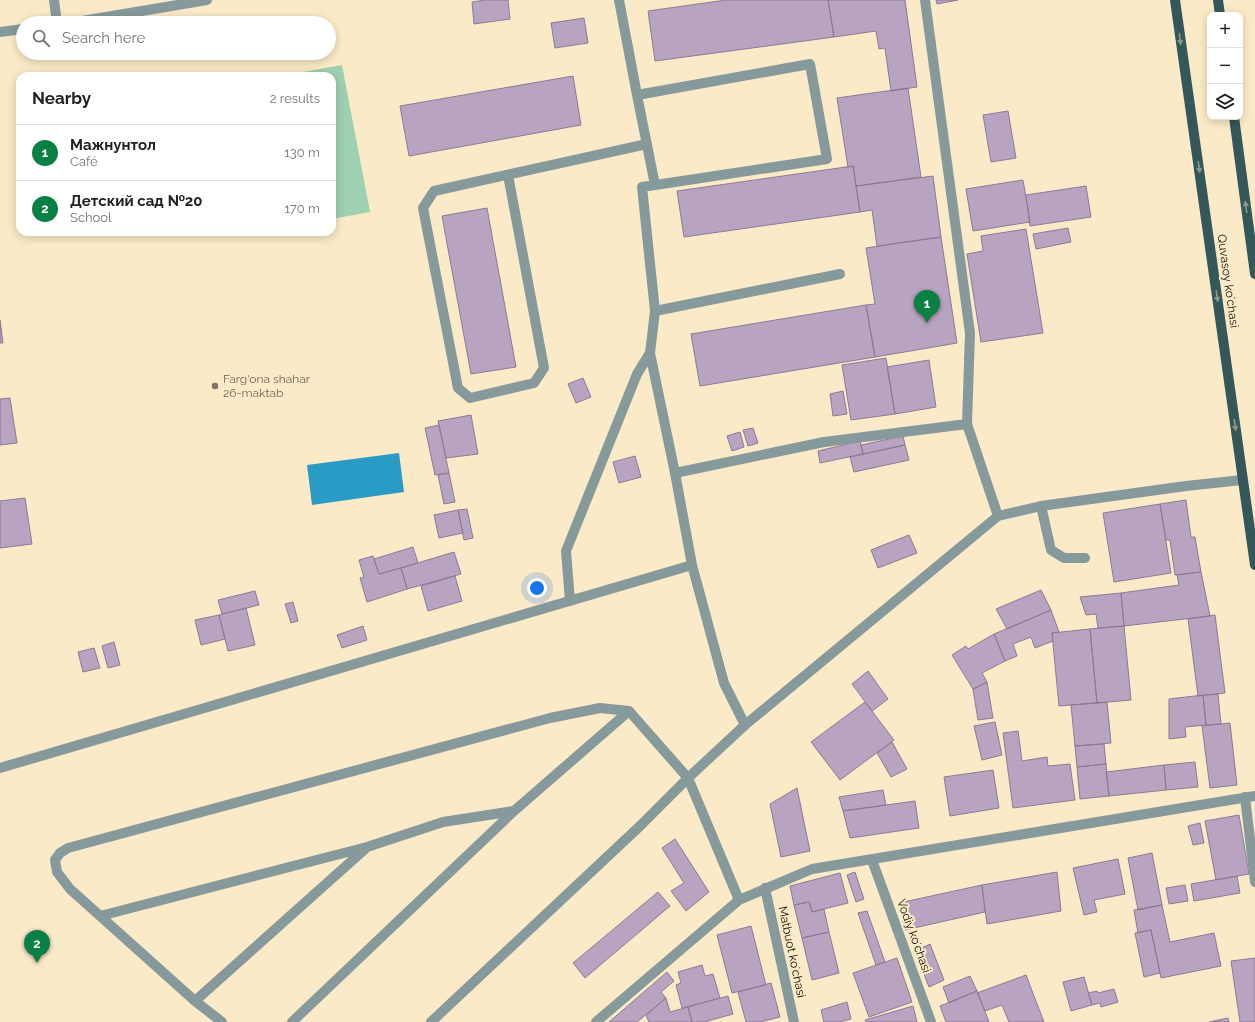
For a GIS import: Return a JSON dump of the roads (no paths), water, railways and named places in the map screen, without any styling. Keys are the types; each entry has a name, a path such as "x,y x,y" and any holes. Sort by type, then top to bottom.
{"main road":[{"name":"Quvasoy koʻchasi","path":"1175,0 1255,565"},
{"path":"1218,0 1220,12"},
{"path":"1234,120 1255,274"}],"street":[{"path":"54,0 56,16"},
{"path":"112,16 207,0"},
{"path":"619,0 636,94 655,185"},
{"path":"926,0 970,334 967,424 998,516"},
{"path":"0,32 16,30"},
{"path":"636,94 810,64 827,159 642,187 655,311 650,353 675,473 692,565 724,684 745,725"},
{"path":"508,175 544,368 534,383 470,398 458,388 423,208 434,192 508,175 647,144"},
{"path":"655,311 840,274"},
{"path":"570,601 566,551 636,374 650,353"},
{"path":"675,473 824,442 967,424"},
{"path":"431,1022 634,832 688,778 745,725 998,516 1041,506 1178,487 1242,480"},
{"path":"1041,506 1051,550 1064,558 1085,558"},
{"path":"0,768 692,565"},
{"path":"222,1022 195,1001 70,889 57,872 55,860 60,853 68,848 550,718 600,708 629,711 688,778 739,900"},
{"path":"292,1022 514,811 629,711"},
{"path":"596,1022 739,900 812,869 1250,796 1255,882"},
{"path":"100,916 367,847 443,822 514,811"},
{"path":"195,1001 367,847"},
{"name":"Vodiy koʻchasi","path":"872,860 931,1022"},
{"name":"Matbuot koʻchasi","path":"765,888 794,1022"}],"water":[{"path":"399,453 404,492 312,505 307,465"}],"place":[{"name":"Мажнунтол","path":"927,323"},
{"name":"Farg'ona shahar 26-maktab","path":"215,386"},
{"name":"Детский сад №20","path":"37,963"}]}
